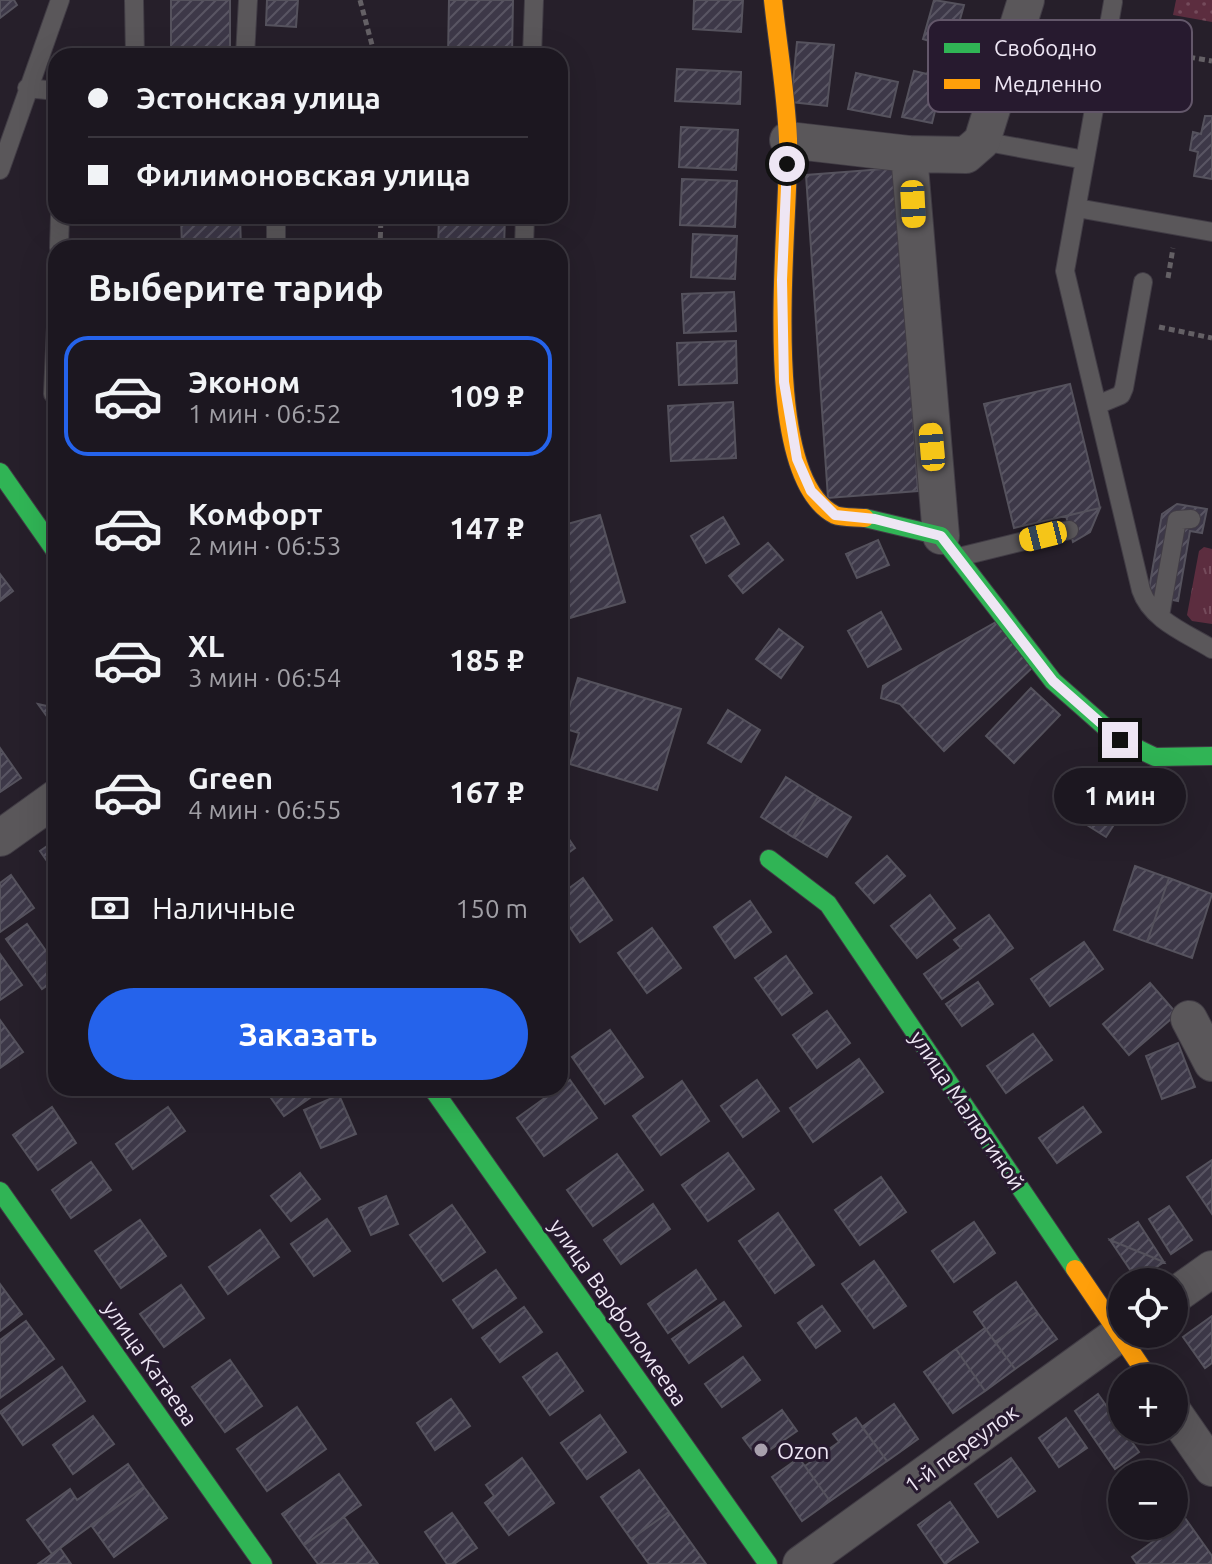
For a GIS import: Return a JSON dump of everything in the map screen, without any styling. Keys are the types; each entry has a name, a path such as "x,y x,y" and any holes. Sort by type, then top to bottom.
{"street":[{"path":"773,0 788,140 782,280 784,382 797,459 811,491 835,515 875,519 950,547"},
{"path":"1020,20 1026,0"},
{"path":"788,140 909,154 966,155 982,141 991,112"},
{"path":"909,154 950,547 1003,620 1053,681 1120,740 1155,757 1212,754"},
{"path":"0,472 48,541"},
{"path":"0,838 48,804"},
{"name":"улица Малюгиной","path":"769,859 828,904 1108,1315"},
{"path":"1189,1019 1212,1063"},
{"name":"улица Варфоломеева","path":"438,1096 768,1564"},
{"name":"улица Катаева","path":"0,1191 263,1564"},
{"path":"1188,1286 1212,1269"},
{"name":"1-й переулок","path":"801,1564 1108,1342"},
{"path":"1188,1433 1212,1468"}],"lane":[{"path":"0,170 60,0"},
{"path":"134,0 135,48"},
{"path":"245,48 248,0"},
{"path":"532,48 534,0"},
{"path":"1110,20 1113,2"},
{"path":"27,88 48,90"},
{"path":"1094,112 1065,271 1146,604 1212,649"},
{"path":"982,141 1085,160"},
{"path":"1077,208 1212,232"},
{"path":"1097,405 1121,395 1124,388 1143,282"},
{"path":"1160,616 1177,520 1191,519"},
{"path":"950,547 1069,530"}],"path":[{"path":"360,0 373,48"},
{"path":"1192,57 1212,61"},
{"path":"1167,284 1177,226"},
{"path":"1161,313 1159,328 1212,338"}],"green space":[{"path":"1176,0 1212,0 1212,22 1173,15"},
{"path":"1204,547 1212,549 1212,624 1192,621 1187,615 1199,551"}],"building":[{"path":"0,0 14,0 17,5 0,18"},
{"path":"171,0 230,0 230,48 171,48"},
{"path":"267,0 298,0 296,27 266,25"},
{"path":"449,0 513,0 512,48 448,48"},
{"path":"694,0 743,0 741,32 693,29"},
{"path":"934,0 964,5 960,20 928,20"},
{"path":"928,21 928,41 923,39"},
{"path":"797,42 834,45 827,106 791,102"},
{"path":"677,69 741,72 740,104 675,101"},
{"path":"914,71 927,74 928,71 928,112 935,112 932,123 902,117"},
{"path":"856,73 898,82 890,117 848,109"},
{"path":"1205,116 1212,116 1212,179 1194,176 1198,152 1190,150 1193,132 1201,134"},
{"path":"681,127 738,130 736,170 679,167"},
{"path":"896,168 918,491 828,498 806,175"},
{"path":"682,179 737,181 735,227 680,225"},
{"path":"181,224 240,224 241,240 182,240"},
{"path":"439,224 505,224 504,240 438,240"},
{"path":"693,234 737,236 735,279 691,277"},
{"path":"734,292 736,331 684,333 682,294"},
{"path":"736,341 737,383 679,385 677,343"},
{"path":"1070,384 1100,508 1014,528 984,404"},
{"path":"733,402 736,458 671,461 668,406"},
{"path":"1177,504 1207,509 1202,533 1190,531 1178,601 1148,595 1162,514"},
{"path":"1100,508 1090,532 1073,542 1066,516"},
{"path":"600,515 625,602 568,619 568,524"},
{"path":"723,517 739,544 706,563 691,536"},
{"path":"878,540 889,565 857,578 846,554"},
{"path":"768,543 783,560 743,593 729,576"},
{"path":"0,574 13,591 0,601"},
{"path":"881,612 901,649 868,667 848,631"},
{"path":"996,622 1033,667 944,751 900,704 881,698 883,686"},
{"path":"779,629 803,647 781,678 756,659"},
{"path":"578,678 681,709 657,790 570,764 579,733 568,730 568,711"},
{"path":"1031,688 1060,715 1014,763 986,736"},
{"path":"38,704 48,706 48,718"},
{"path":"728,710 760,730 741,762 708,743"},
{"path":"0,748 21,778 0,792"},
{"path":"786,777 818,797 793,837 761,817"},
{"path":"1090,784 1126,806 1106,837 1071,815"},
{"path":"818,797 851,817 827,857 793,837"},
{"path":"568,838 575,848 568,853"},
{"path":"48,846 48,862 40,851"},
{"path":"887,856 905,876 874,903 856,883"},
{"path":"1135,866 1169,878 1147,942 1114,930"},
{"path":"11,875 34,908 0,932 0,883"},
{"path":"583,878 612,920 580,942 568,925 568,889"},
{"path":"1169,878 1212,894 1192,958 1147,942"},
{"path":"930,895 955,928 917,958 891,926"},
{"path":"750,901 771,932 735,958 714,927"},
{"path":"989,915 1013,948 942,999 924,974 961,948 954,940"},
{"path":"27,924 48,954 48,985 42,989 6,939"},
{"path":"652,928 681,968 647,993 618,953"},
{"path":"1084,942 1103,969 1050,1006 1031,979"},
{"path":"0,954 22,985 0,1000"},
{"path":"786,956 812,993 782,1015 755,978"},
{"path":"978,982 993,1004 962,1026 946,1004"},
{"path":"1150,983 1177,1014 1129,1055 1103,1024"},
{"path":"827,1011 850,1043 817,1068 793,1035"},
{"path":"0,1020 23,1052 0,1068"},
{"path":"610,1030 643,1077 605,1104 572,1057"},
{"path":"1033,1034 1052,1060 1006,1093 987,1066"},
{"path":"1178,1043 1195,1087 1162,1099 1146,1056"},
{"path":"859,1059 883,1092 813,1142 790,1108"},
{"path":"570,1080 597,1118 544,1156 517,1118 548,1096 568,1096"},
{"path":"757,1080 779,1111 743,1137 721,1106"},
{"path":"682,1081 709,1121 661,1155 633,1116"},
{"path":"270,1096 313,1096 284,1116"},
{"path":"339,1096 356,1134 321,1148 304,1110"},
{"path":"52,1107 76,1143 38,1170 13,1135"},
{"path":"168,1107 185,1131 133,1169 116,1144"},
{"path":"1083,1107 1101,1132 1057,1163 1039,1138"},
{"path":"728,1153 754,1189 708,1221 682,1185"},
{"path":"617,1154 643,1190 593,1226 567,1190"},
{"path":"1212,1160 1212,1214 1187,1177"},
{"path":"91,1162 111,1190 71,1218 52,1190"},
{"path":"300,1173 320,1199 291,1221 271,1196"},
{"path":"881,1177 906,1212 860,1245 835,1210"},
{"path":"386,1196 398,1224 371,1235 359,1208"},
{"path":"653,1204 670,1229 621,1264 604,1240"},
{"path":"452,1205 485,1252 443,1281 410,1235"},
{"path":"1169,1206 1192,1240 1171,1254 1149,1219"},
{"path":"778,1213 814,1265 775,1293 739,1241"},
{"path":"327,1219 350,1251 314,1276 291,1244"},
{"path":"140,1220 166,1256 121,1288 95,1251"},
{"path":"974,1222 995,1253 954,1282 932,1251"},
{"path":"1138,1222 1164,1262 1110,1240"},
{"path":"260,1230 279,1257 228,1294 209,1267"},
{"path":"1110,1240 1164,1262 1155,1268 1129,1268"},
{"path":"874,1261 906,1306 874,1328 842,1284"},
{"path":"496,1270 516,1298 473,1328 453,1300"},
{"path":"696,1270 716,1299 668,1333 648,1304"},
{"path":"1016,1282 1037,1312 995,1342 974,1312"},
{"path":"0,1284 22,1314 0,1331"},
{"path":"181,1285 204,1318 164,1347 140,1314"},
{"path":"724,1302 741,1326 689,1363 672,1339"},
{"path":"822,1306 840,1331 816,1348 798,1323"},
{"path":"524,1307 542,1332 500,1362 482,1338"},
{"path":"1037,1312 1057,1339 1015,1369 995,1342"},
{"path":"1212,1316 1212,1363 1205,1368 1188,1344 1188,1333"},
{"path":"26,1321 54,1359 0,1398 0,1340"},
{"path":"985,1328 1015,1369 985,1391 956,1349"},
{"path":"956,1349 985,1391 953,1413 924,1372"},
{"path":"557,1353 583,1391 550,1415 523,1377"},
{"path":"743,1357 760,1380 722,1407 705,1384"},
{"path":"230,1360 262,1406 225,1432 192,1387"},
{"path":"62,1367 85,1401 23,1445 0,1412"},
{"path":"1098,1394 1108,1408 1108,1444 1133,1444 1139,1452 1128,1460 1109,1460 1075,1411"},
{"path":"451,1399 470,1426 435,1450 417,1423"},
{"path":"894,1404 918,1439 887,1461 862,1427"},
{"path":"297,1407 326,1449 267,1491 237,1449"},
{"path":"782,1410 797,1431 758,1458 743,1438"},
{"path":"600,1415 626,1452 587,1479 561,1443"},
{"path":"93,1416 114,1444 73,1474 53,1445"},
{"path":"856,1418 887,1461 830,1501 805,1466 839,1442 833,1434"},
{"path":"1066,1418 1087,1448 1059,1467 1039,1438"},
{"path":"522,1458 554,1503 509,1535 485,1503 494,1496 486,1485"},
{"path":"799,1458 830,1501 802,1521 772,1477"},
{"path":"1011,1458 1035,1491 998,1517 975,1484"},
{"path":"128,1464 144,1487 52,1554 27,1520 70,1489 77,1500"},
{"path":"639,1470 669,1512 631,1539 601,1497"},
{"path":"339,1474 361,1505 304,1545 282,1514"},
{"path":"144,1487 167,1518 114,1557 91,1525"},
{"path":"950,1502 978,1542 945,1564 918,1525"},
{"path":"669,1512 706,1564 649,1564 631,1539"},
{"path":"452,1513 477,1548 454,1564 447,1564 425,1532"},
{"path":"344,1517 378,1564 318,1564 304,1545"},
{"path":"1188,1522 1212,1556 1212,1564 1137,1564 1132,1557 1155,1540 1188,1540"},
{"path":"60,1548 71,1564 38,1564 52,1554"}],"traffic: fast":[{"path":"0,472 48,541"},
{"path":"865,518 941,536 1053,681 1120,740 1155,757 1212,756"},
{"path":"769,859 828,904 1075,1269"},
{"path":"438,1096 768,1564"},
{"path":"0,1191 263,1564"}],"traffic: slow":[{"path":"773,0 788,139 783,340 786,398 794,450 810,490 835,515 865,518"},
{"path":"1075,1269 1139,1364"}],"place":[{"name":"Ozon","path":"761,1450"}],"route":[{"path":"787,164 782,280 784,382 797,459 811,491 835,515 875,519 941,536 1053,681 1120,740"}]}
